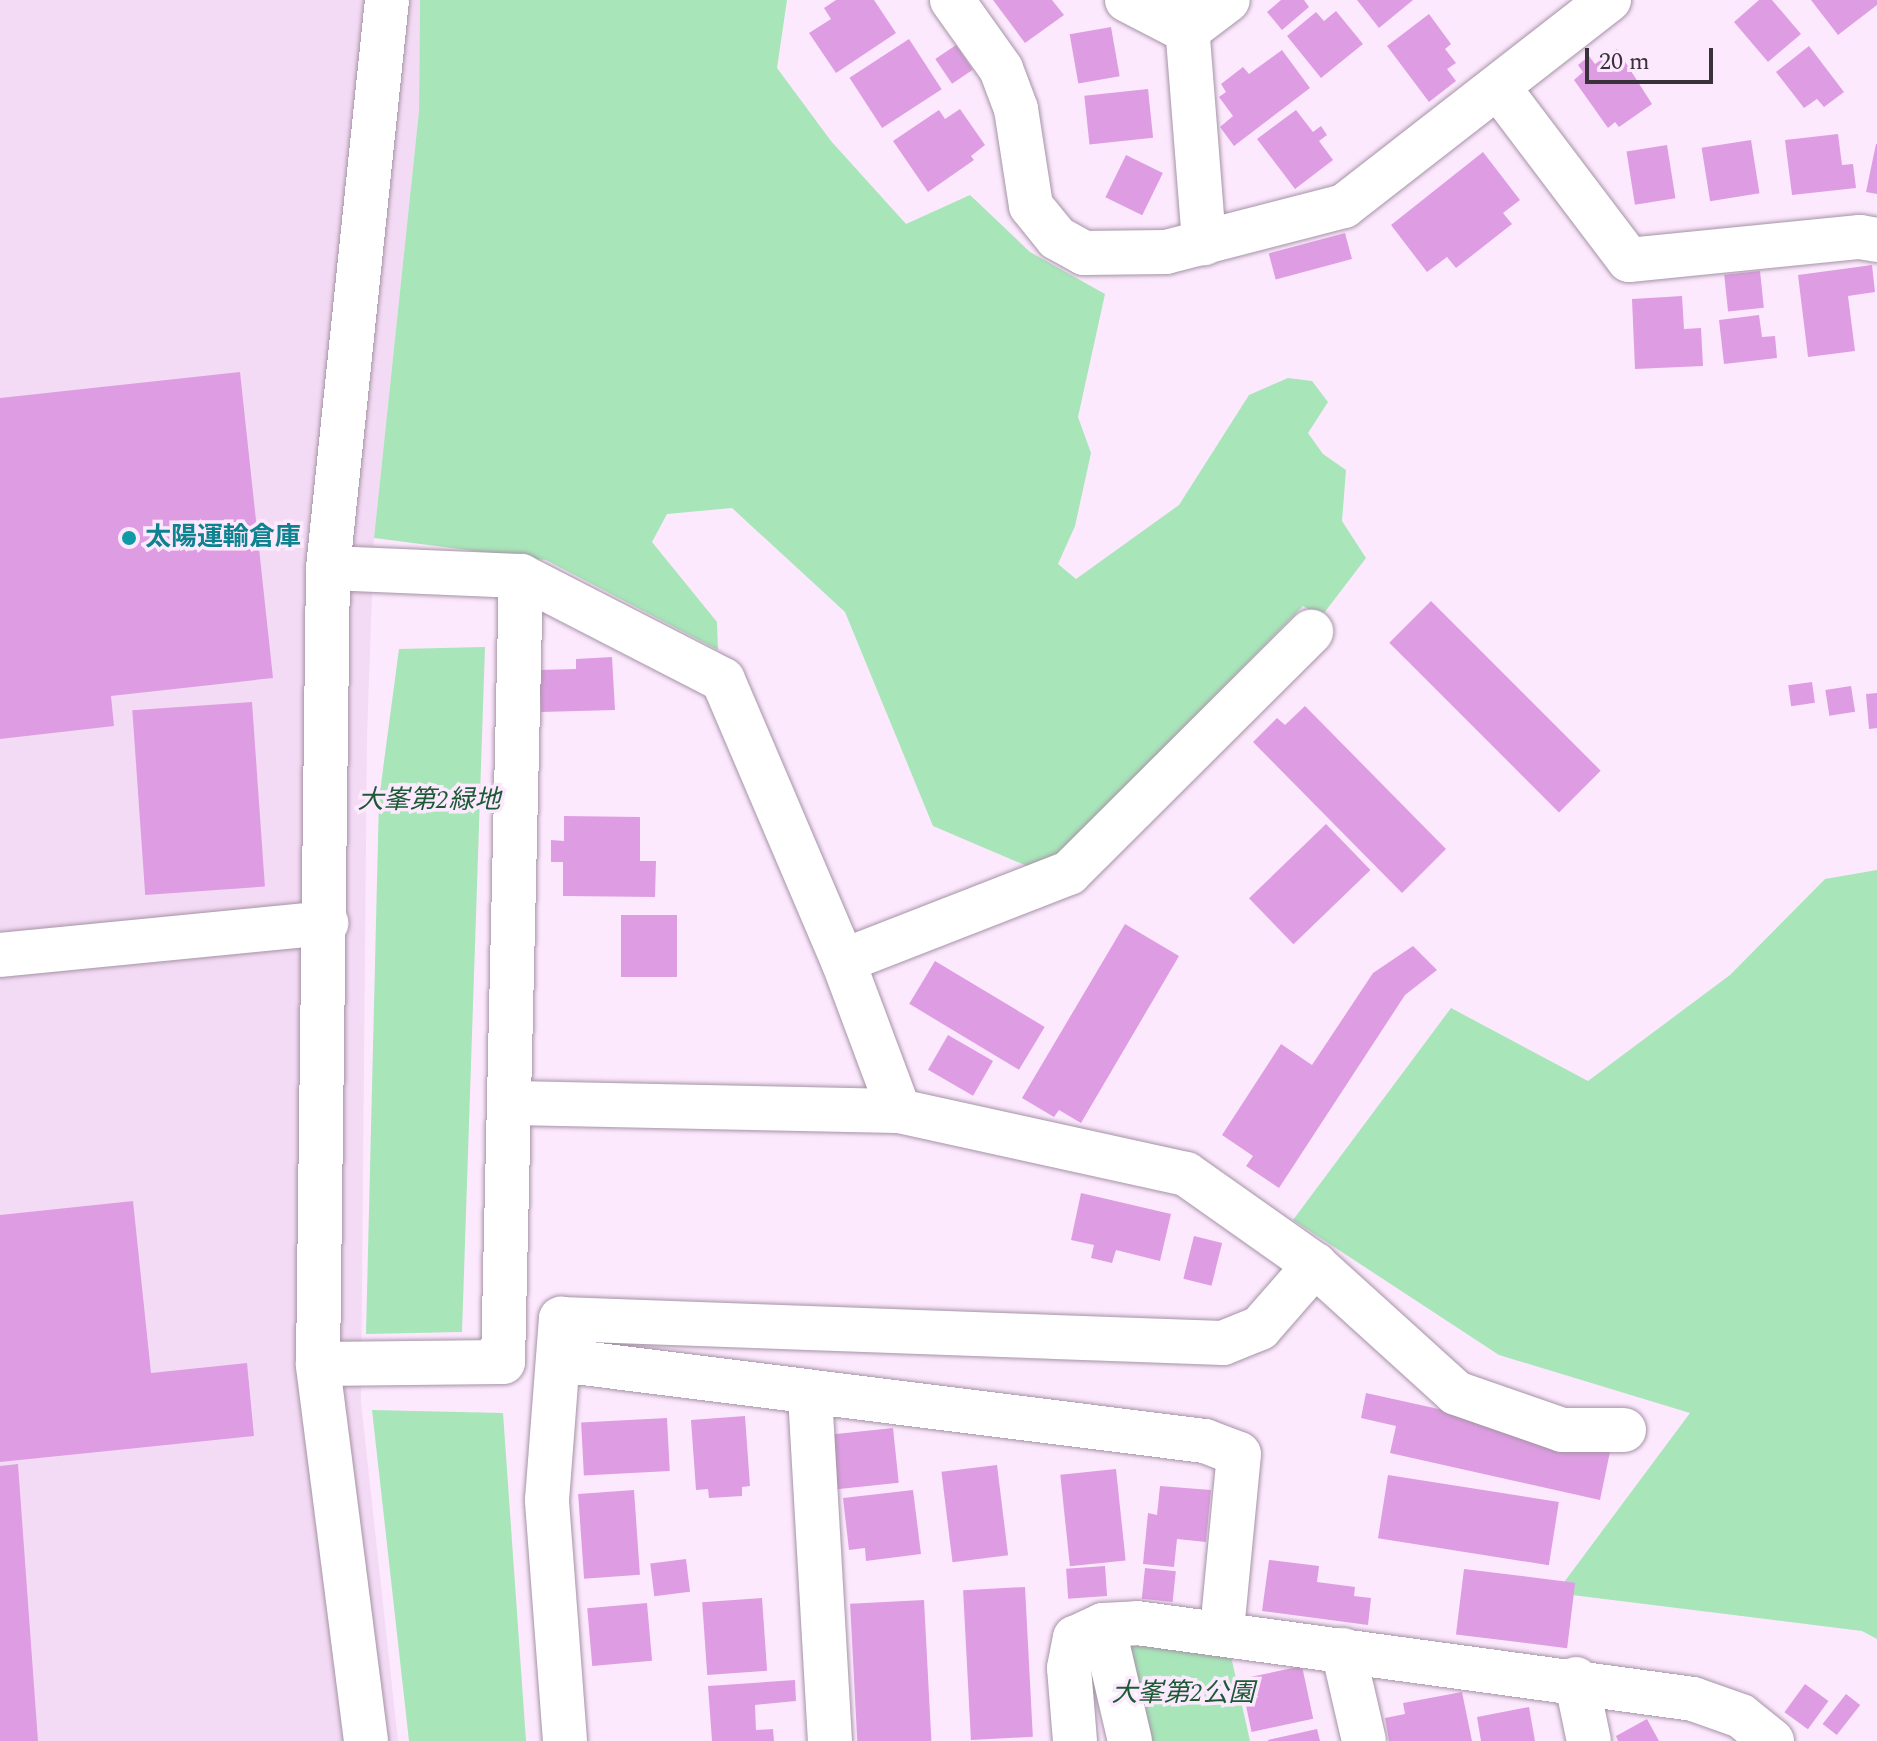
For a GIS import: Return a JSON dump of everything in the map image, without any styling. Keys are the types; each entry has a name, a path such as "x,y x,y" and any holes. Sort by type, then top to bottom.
{"street":[{"path":"366,1741 318,1364 326,923 328,568 387,0"},
{"path":"952,0 1001,69 1016,109 1031,206 1057,238 1084,253 1166,252 1344,206 1609,0"},
{"path":"1127,0 1186,16 1228,0"},
{"path":"1186,16 1204,243"},
{"path":"1498,87 1629,260 1860,237 1877,240"},
{"path":"328,568 521,576 723,680 843,961 899,1111"},
{"path":"318,1364 503,1362 521,576"},
{"path":"843,961 1069,873 1311,632"},
{"path":"0,955 326,923"},
{"path":"511,1103 899,1111 1186,1174 1315,1265 1456,1393 1562,1430 1624,1430"},
{"path":"565,1741 547,1500 561,1319 1223,1343 1260,1328 1315,1265"},
{"path":"559,1360 810,1395 1205,1441 1239,1454 1222,1631"},
{"path":"810,1395 830,1741"},
{"path":"1103,1625 1130,1741"},
{"path":"1075,1741 1069,1668 1075,1638 1103,1625 1222,1631 1343,1650 1576,1679 1693,1699 1741,1716 1772,1741"},
{"path":"1343,1650 1364,1741"},
{"path":"1576,1679 1589,1741"}],"shaded area":[{"path":"0,0 420,0 419,111 374,538 367,737 361,1402 398,1741 0,1741"}],"green space":[{"path":"420,0 787,0 777,68 831,141 906,224 970,195 1030,252 1105,294 1078,417 1091,453 1075,526 1058,564 1076,579 1179,505 1249,395 1288,378 1312,381 1328,402 1308,433 1323,454 1346,470 1342,521 1366,558 1321,617 1303,606 1059,853 1027,866 933,826 845,612 732,508 667,514 652,542 717,622 718,650 546,560 374,538 419,111"},
{"name":"大峯第2緑地","path":"485,647 462,1332 366,1334 379,799 399,649"},
{"path":"1877,870 1877,1639 1862,1631 1556,1593 1690,1413 1499,1355 1293,1220 1451,1008 1588,1081 1730,975 1825,879"},
{"path":"372,1410 503,1413 526,1741 409,1741"},
{"name":"大峯第2公園","path":"1135,1641 1230,1652 1250,1741 1146,1741 1126,1655"}],"building":[{"path":"836,0 874,0 896,33 836,73 809,33 831,19 824,8"},
{"path":"993,0 1052,0 1064,15 1025,43"},
{"path":"1281,0 1304,0 1309,7 1282,30 1267,12"},
{"path":"1357,0 1413,0 1379,28"},
{"path":"1759,0 1772,0 1801,34 1768,62 1734,22"},
{"path":"1811,0 1877,0 1877,5 1838,35"},
{"path":"1336,11 1363,44 1321,78 1287,36 1316,12 1324,21"},
{"path":"1429,14 1451,44 1445,49 1456,63 1447,69 1456,81 1429,102 1387,46"},
{"path":"1111,27 1120,76 1078,84 1070,34"},
{"path":"909,39 942,89 882,128 849,78"},
{"path":"956,45 973,70 952,84 935,59"},
{"path":"1809,46 1844,92 1824,107 1817,99 1804,108 1776,72"},
{"path":"1617,49 1652,104 1619,127 1615,122 1608,128 1574,80 1583,72 1578,65 1589,56 1595,64"},
{"path":"1282,50 1310,88 1234,146 1220,127 1233,116 1219,97 1226,92 1221,84 1243,67 1249,74"},
{"path":"1148,89 1153,138 1089,144 1084,96"},
{"path":"960,109 985,145 971,156 974,160 928,192 893,141 939,110 945,119"},
{"path":"1296,110 1313,132 1321,126 1327,135 1319,141 1333,160 1295,189 1257,139"},
{"path":"1838,134 1842,165 1853,164 1856,188 1792,195 1785,140"},
{"path":"1751,140 1759,193 1710,201 1702,148"},
{"path":"1877,144 1877,194 1866,192"},
{"path":"1667,145 1675,198 1635,205 1627,151"},
{"path":"1483,152 1520,200 1503,213 1512,224 1456,268 1447,257 1427,272 1391,225"},
{"path":"1126,155 1163,173 1142,215 1105,197"},
{"path":"1345,233 1352,259 1276,280 1269,253"},
{"path":"1872,265 1875,292 1848,296 1855,351 1808,357 1798,275"},
{"path":"1760,271 1764,308 1728,312 1724,275"},
{"path":"1682,296 1684,329 1701,328 1703,366 1635,369 1632,299"},
{"path":"1759,315 1762,337 1775,336 1777,358 1724,364 1719,320"},
{"name":"太陽運輸倉庫","path":"240,372 273,678 111,696 114,726 0,739 0,398"},
{"path":"1431,601 1601,771 1559,812 1389,643"},
{"path":"612,657 615,710 541,712 539,670 576,669 576,659"},
{"path":"1812,682 1815,703 1791,706 1788,685"},
{"path":"1851,686 1855,712 1829,716 1825,690"},
{"path":"1877,693 1877,728 1869,729 1866,694"},
{"path":"252,702 265,887 145,895 132,710"},
{"path":"1305,706 1446,849 1402,893 1253,742 1277,718 1285,725"},
{"path":"564,816 640,817 640,861 656,861 655,897 563,896 563,862 551,862 551,840 564,841"},
{"path":"1326,824 1370,870 1293,944 1249,898"},
{"path":"621,915 677,915 677,977 621,977"},
{"path":"1125,924 1179,956 1081,1123 1059,1110 1054,1117 1022,1098"},
{"path":"1413,946 1437,970 1405,995 1279,1188 1246,1166 1253,1156 1222,1135 1281,1044 1312,1065 1373,973"},
{"path":"935,961 1045,1027 1019,1070 909,1004"},
{"path":"948,1035 993,1061 973,1096 928,1070"},
{"path":"1081,1193 1171,1214 1160,1261 1116,1250 1112,1263 1091,1258 1094,1245 1071,1240"},
{"path":"133,1201 151,1373 247,1363 254,1436 0,1462 0,1215"},
{"path":"1194,1236 1222,1243 1211,1286 1183,1279"},
{"path":"1366,1393 1611,1447 1600,1500 1390,1453 1396,1426 1361,1418"},
{"path":"745,1416 750,1486 742,1487 742,1496 709,1498 708,1489 696,1490 691,1420"},
{"path":"667,1418 670,1471 584,1475 581,1423"},
{"path":"893,1428 899,1483 837,1489 831,1434"},
{"path":"18,1464 38,1741 0,1741 0,1466"},
{"path":"997,1465 1008,1555 953,1562 941,1472"},
{"path":"1116,1469 1126,1560 1070,1566 1060,1475"},
{"path":"1388,1475 1559,1502 1549,1565 1378,1538"},
{"path":"1160,1486 1211,1490 1206,1542 1177,1539 1174,1567 1143,1564 1148,1513 1157,1515"},
{"path":"634,1490 640,1575 584,1579 578,1494"},
{"path":"913,1490 921,1554 866,1561 865,1548 849,1550 843,1498"},
{"path":"686,1559 690,1592 654,1596 650,1563"},
{"path":"1269,1560 1319,1566 1317,1582 1355,1587 1354,1596 1371,1598 1368,1625 1262,1611"},
{"path":"1105,1566 1107,1596 1068,1599 1066,1569"},
{"path":"1145,1568 1176,1571 1173,1602 1142,1599"},
{"path":"1464,1569 1575,1583 1567,1648 1456,1635"},
{"path":"1025,1587 1033,1737 971,1740 963,1590"},
{"path":"762,1598 767,1671 707,1675 702,1602"},
{"path":"924,1600 931,1741 857,1741 850,1604"},
{"path":"647,1603 652,1661 592,1666 587,1608"},
{"path":"1302,1666 1313,1719 1252,1732 1240,1679"},
{"path":"795,1680 796,1701 755,1705 756,1730 773,1729 774,1741 712,1741 708,1686"},
{"path":"1805,1684 1828,1701 1808,1729 1784,1712"},
{"path":"1462,1692 1472,1741 1389,1741 1385,1718 1405,1714 1403,1703"},
{"path":"1846,1694 1860,1705 1837,1735 1823,1724"},
{"path":"1529,1707 1535,1741 1481,1741 1477,1717"},
{"path":"1647,1719 1659,1741 1618,1741 1616,1736"},
{"path":"1317,1729 1320,1741 1268,1741 1268,1740"}],"place":[{"name":"太陽運輸倉庫","path":"129,538"}]}
